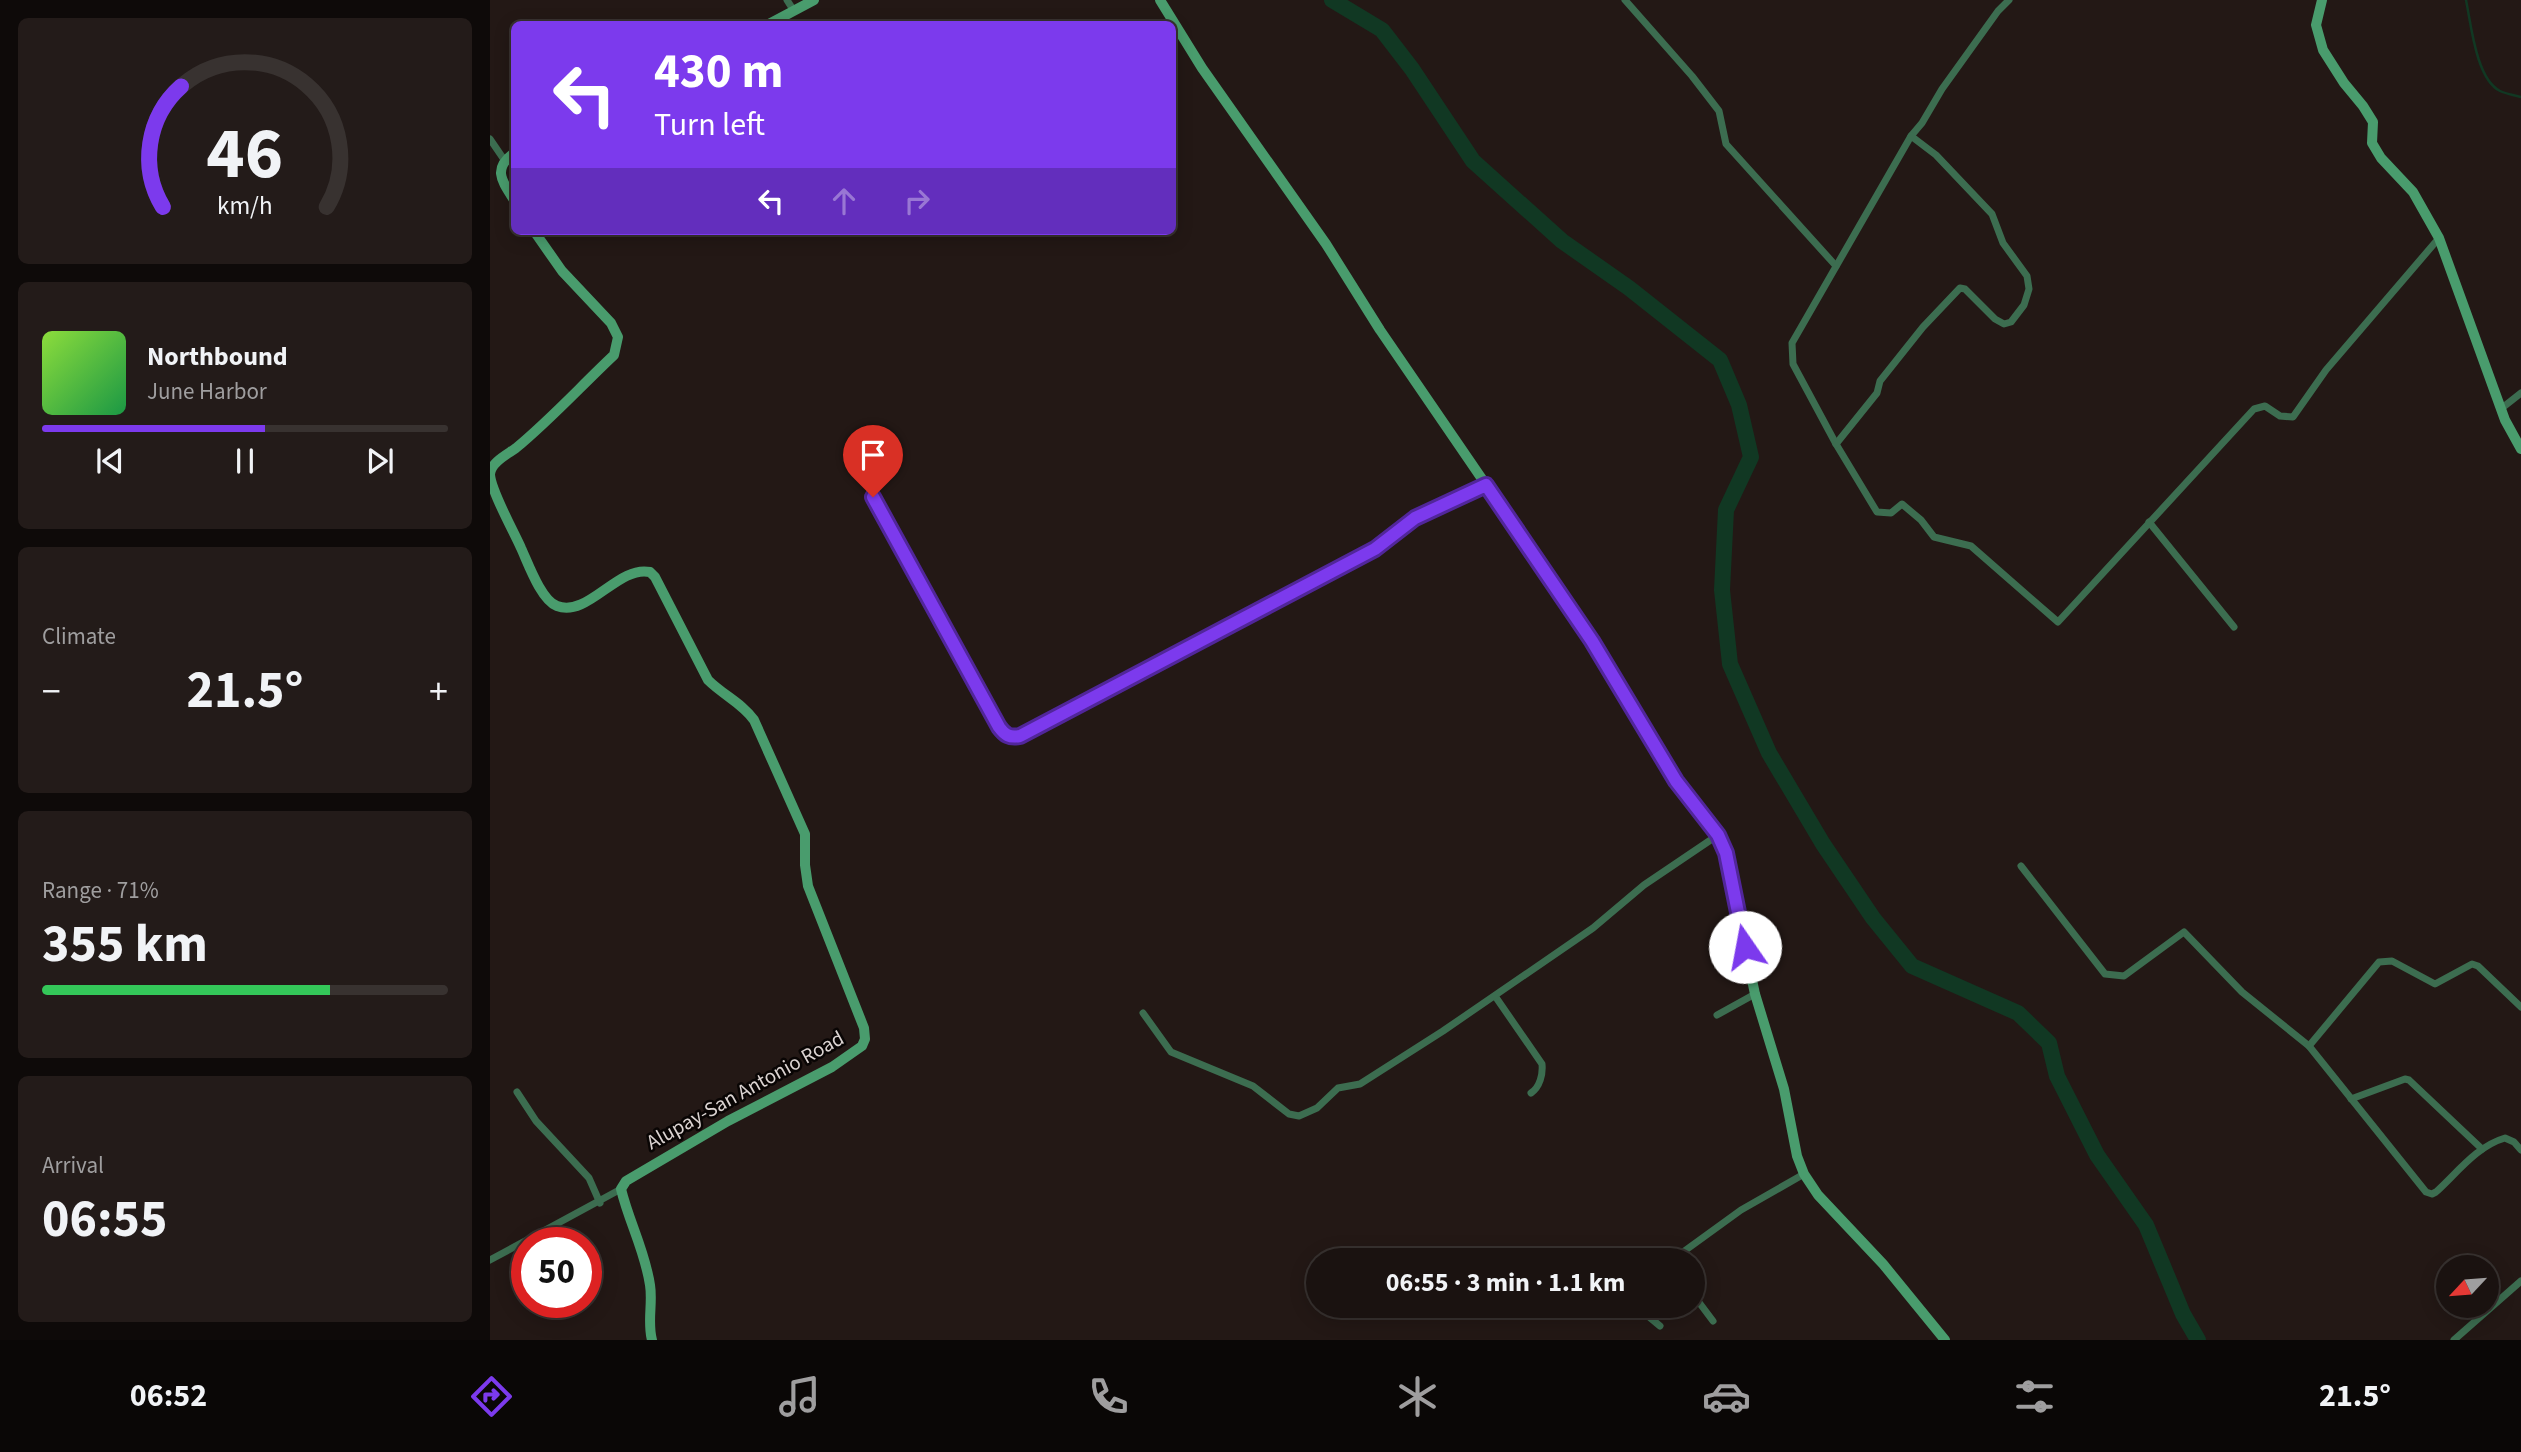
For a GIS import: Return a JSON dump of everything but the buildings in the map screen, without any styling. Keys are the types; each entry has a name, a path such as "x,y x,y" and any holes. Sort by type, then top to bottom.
{"main road":[{"path":"775,21 814,0"},
{"path":"1160,0 1173,21"},
{"path":"2322,0 2316,25 2323,50 2373,122 2372,143 2381,158 2413,192 2439,239 2505,420 2521,449"},
{"path":"1176,26 1592,641 1676,781 1718,835 1726,853 1755,994 1784,1089 1797,1156 1804,1174 1818,1195 1883,1264 1945,1340"},
{"path":"511,156 500,171 511,194"},
{"name":"Alupay-San Antonio Road","path":"537,235 562,271 611,323 618,337 618,345 614,355 518,446 494,465 490,471 494,500 536,581 547,598 557,606 569,608 586,602 635,571 650,572 708,680 717,690 743,707 754,720 805,834 808,886 864,1028 865,1039 856,1052 832,1067 728,1121 631,1177 621,1189"},
{"path":"621,1189 639,1238 651,1288 652,1340"}],"street":[{"path":"787,0 794,11"},
{"path":"1625,0 1719,111 1726,144 1836,266"},
{"path":"2009,0 1998,11 1911,136 1856,228 1792,343 1793,364 1877,512 1891,513 1902,504 1921,520 1934,537 1971,546 2058,622 2254,409 2265,406 2280,416 2292,416 2326,370 2439,239"},
{"path":"1836,444 1877,393 1880,381 1923,327 1960,288 1965,289 1995,319 2004,324 2011,322 2024,305 2029,289 2027,276 2003,243 1992,214 1936,155 1911,136"},
{"path":"490,139 505,161"},
{"path":"2502,408 2521,393"},
{"path":"873,497 999,727 1007,736 1013,737 1020,736 1375,549 1415,518 1486,485"},
{"path":"2149,522 2234,628"},
{"path":"1143,1013 1171,1052 1253,1086 1289,1114 1299,1116 1317,1108 1338,1088 1360,1084 1495,996 1593,928 1644,885 1718,835"},
{"path":"2021,866 2105,974 2124,976 2185,932 2242,992 2309,1046 2426,1192 2432,1194 2482,1149 2505,1138 2514,1142 2521,1150"},
{"path":"2309,1046 2378,962 2385,960 2392,961 2435,984 2472,964 2478,965 2521,1007"},
{"path":"1717,1015 1755,994"},
{"path":"1495,996 1542,1063 1541,1079 1536,1090 1531,1093"},
{"path":"2351,1099 2405,1079 2409,1080 2482,1149"},
{"path":"517,1092 536,1121 589,1178 600,1203"},
{"path":"1689,1248 1741,1210 1804,1174"},
{"path":"490,1259 600,1203 621,1189"},
{"path":"2454,1340 2521,1281"},
{"path":"1705,1310 1713,1321"},
{"path":"1650,1318 1660,1326"}],"waterway":[{"path":"1332,0 1382,30 1412,69 1473,161 1562,241 1629,288 1720,360 1739,405 1751,457 1726,510 1722,590 1730,664 1769,753 1823,844 1873,918 1912,966 2018,1013 2049,1043 2057,1076 2097,1155 2146,1225 2183,1314 2198,1340"},
{"path":"2466,0 2476,50 2485,75 2500,91 2521,97"}],"route":[{"path":"873,497 999,727 1007,736 1013,737 1020,736 1375,549 1390,539 1404,524 1486,485 1592,641 1676,781 1718,835 1726,853 1745,947"}]}
